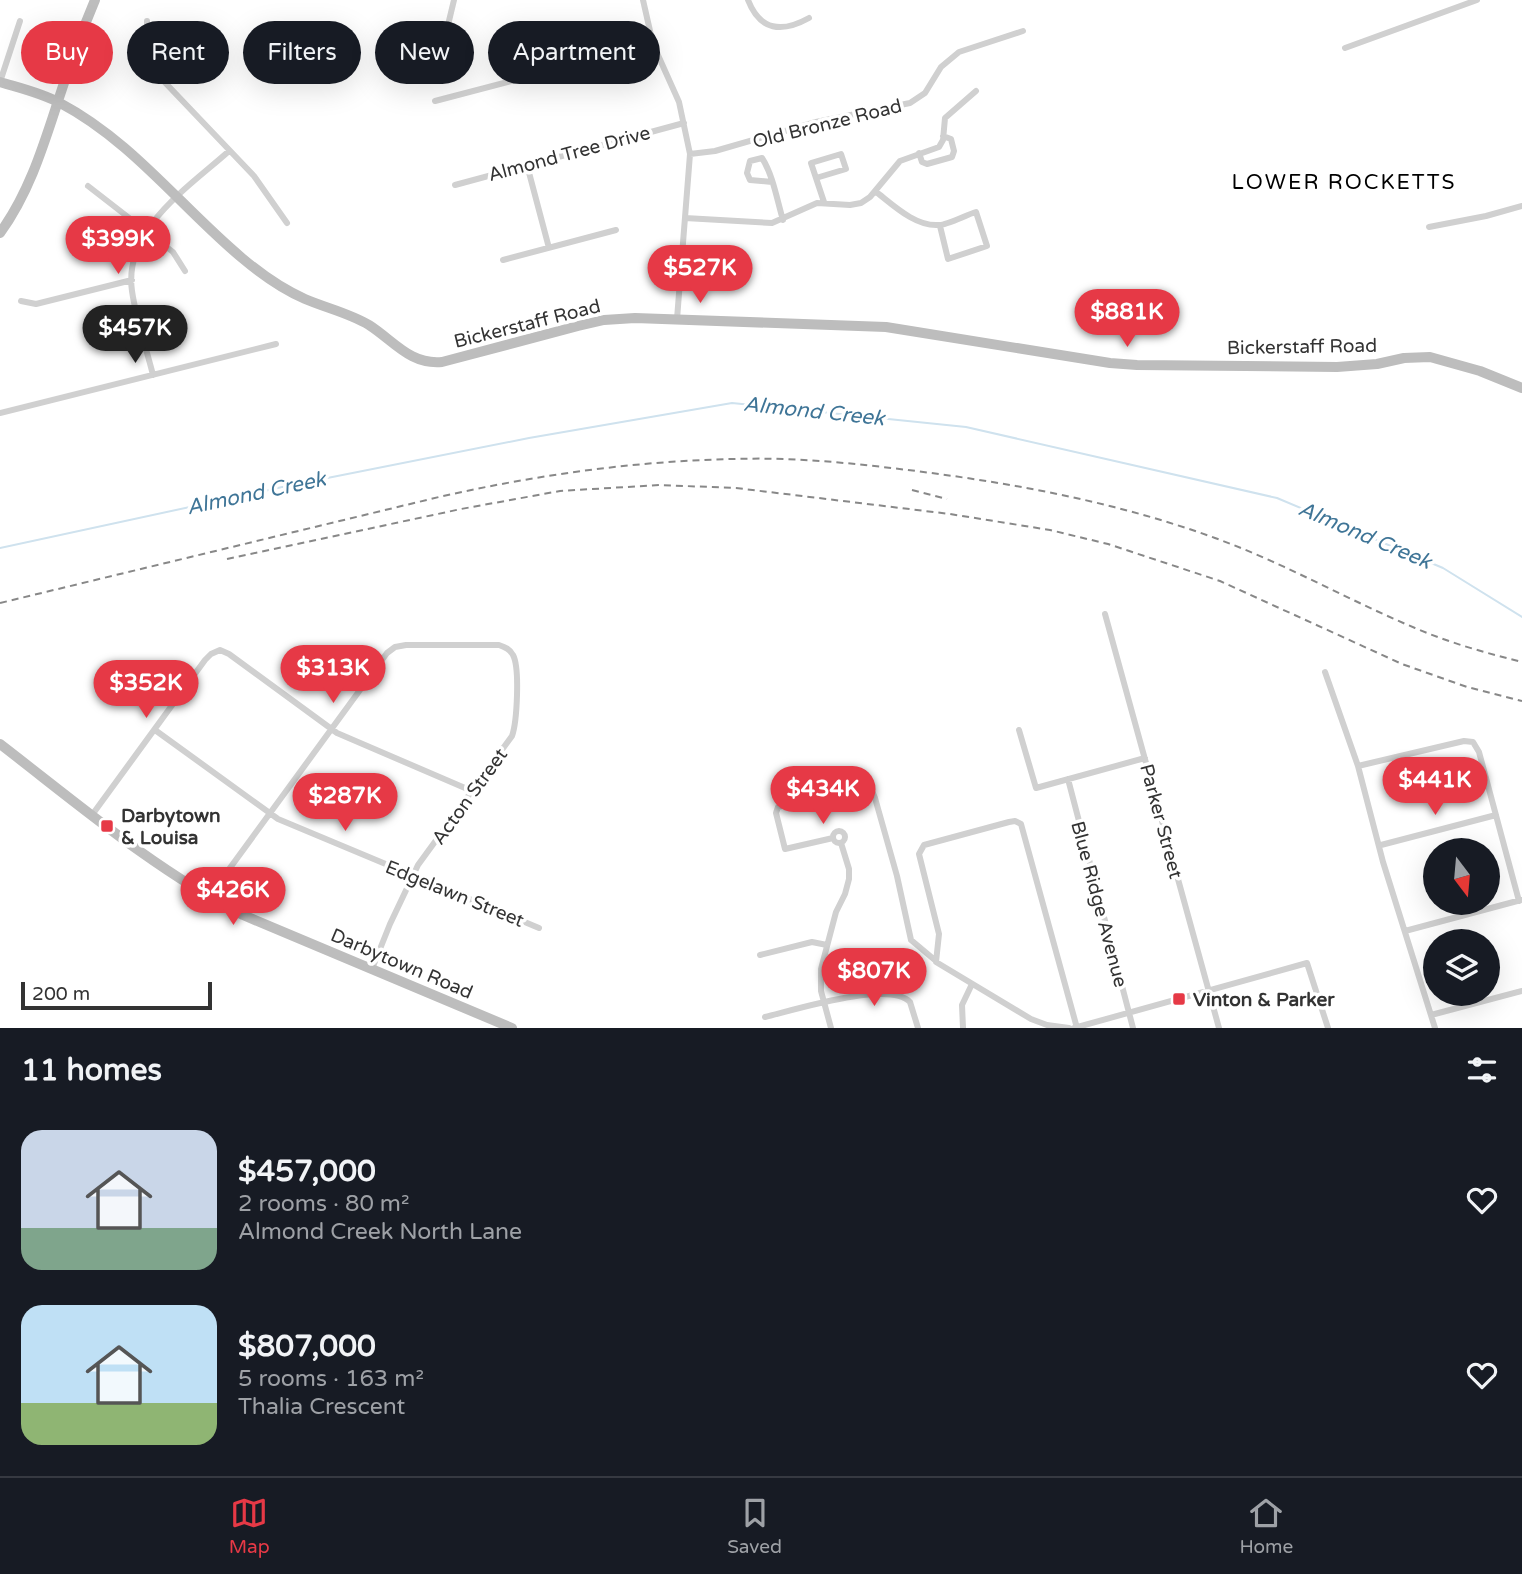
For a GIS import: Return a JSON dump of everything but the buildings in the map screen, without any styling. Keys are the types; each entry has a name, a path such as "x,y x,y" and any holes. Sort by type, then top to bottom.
{"street":[{"path":"0,233 31,179 95,0"},
{"path":"449,21 454,0"},
{"path":"643,0 648,21"},
{"path":"748,0 757,16 775,27 789,28 809,18"},
{"path":"1345,48 1477,0"},
{"path":"0,82 20,22"},
{"name":"Old Bronze Road","path":"690,154 715,151 816,122 910,103 925,93 942,67 959,52 1023,31"},
{"path":"660,59 674,88 690,154 677,319"},
{"name":"Bickerstaff Road","path":"0,82 58,102 98,127 242,258 303,298 359,320 419,361 442,362 604,320 677,319 886,327 1137,365 1359,367 1404,358 1430,357 1480,371 1522,388"},
{"path":"166,84 254,176 287,223"},
{"path":"435,101 500,84"},
{"path":"685,218 766,224 783,220 810,205 824,202 855,204 864,201 895,165 907,157 939,147 945,118 975,91"},
{"name":"Almond Tree Drive","path":"455,184 684,123"},
{"path":"919,153 922,162 927,164 952,157 954,151 951,139 943,136"},
{"path":"153,375 132,291 135,258 154,220 229,151"},
{"path":"816,178 846,169 841,153 811,163 816,178 824,202"},
{"path":"772,182 750,180 747,173 750,162 762,158 772,182 783,220"},
{"path":"527,165 548,248"},
{"path":"88,186 173,252 185,271"},
{"path":"875,191 909,216 925,223 940,226 976,212 987,246 948,259 940,226"},
{"path":"1429,227 1522,206"},
{"path":"503,260 616,230"},
{"path":"21,301 43,303 132,280"},
{"path":"0,413 276,344"},
{"name":"Parker Street","path":"1105,614 1219,1028"},
{"name":"Acton Street","path":"332,729 387,653 395,647 499,645 513,653 516,687 514,730 505,747 413,876 372,969"},
{"path":"92,815 204,662 218,651 229,654 332,729 472,791"},
{"path":"1325,672 1358,766 1435,1028"},
{"path":"208,898 332,729"},
{"name":"Edgelawn Street","path":"155,730 269,814 539,928"},
{"path":"1019,730 1036,788 1145,758"},
{"path":"1358,766 1464,741 1472,742 1479,752 1520,900 1405,931"},
{"name":"Darbytown Road","path":"0,744 92,815 208,898 512,1028"},
{"path":"832,838 785,849 776,813 778,807 836,791 850,778 865,775 875,798 897,876 911,940 936,961 1037,1022 1073,1028 1307,964 1328,1028"},
{"name":"Blue Ridge Avenue","path":"1068,779 1133,1028"},
{"path":"1381,845 1496,815"},
{"path":"936,961 940,939 919,851 924,845 1009,822 1020,823 1073,1028"},
{"path":"832,838 835,832 842,832 845,838 841,843"},
{"path":"832,838 836,843 841,843"},
{"path":"831,1028 824,1002 821,969 836,912 849,880 849,869 841,843"},
{"path":"760,955 812,942 827,945"},
{"path":"963,1028 962,1005 972,984"},
{"path":"1431,1015 1522,991"},
{"path":"765,1017 840,998 896,994 906,998 912,1005 918,1028"}],"waterway":[{"name":"Almond Creek","path":"0,548 287,486 529,438 732,403 966,427 1277,498 1443,568 1522,617"}],"railway":[{"path":"0,603 439,497 512,482 586,470 660,463 778,459 865,465 947,475 1064,495 1140,514 1241,548 1428,633 1522,662"},
{"path":"227,559 461,509 560,491 659,485 736,488 950,514 1050,530 1108,544 1220,581 1402,664 1467,687 1522,701"},
{"path":"912,490 947,499"}],"place":[{"name":"Darbytown & Louisa","path":"107,826"},
{"name":"Vinton & Parker","path":"1179,999"}],"district":[{"name":"LOWER ROCKETTS","path":"1344,182"}]}
